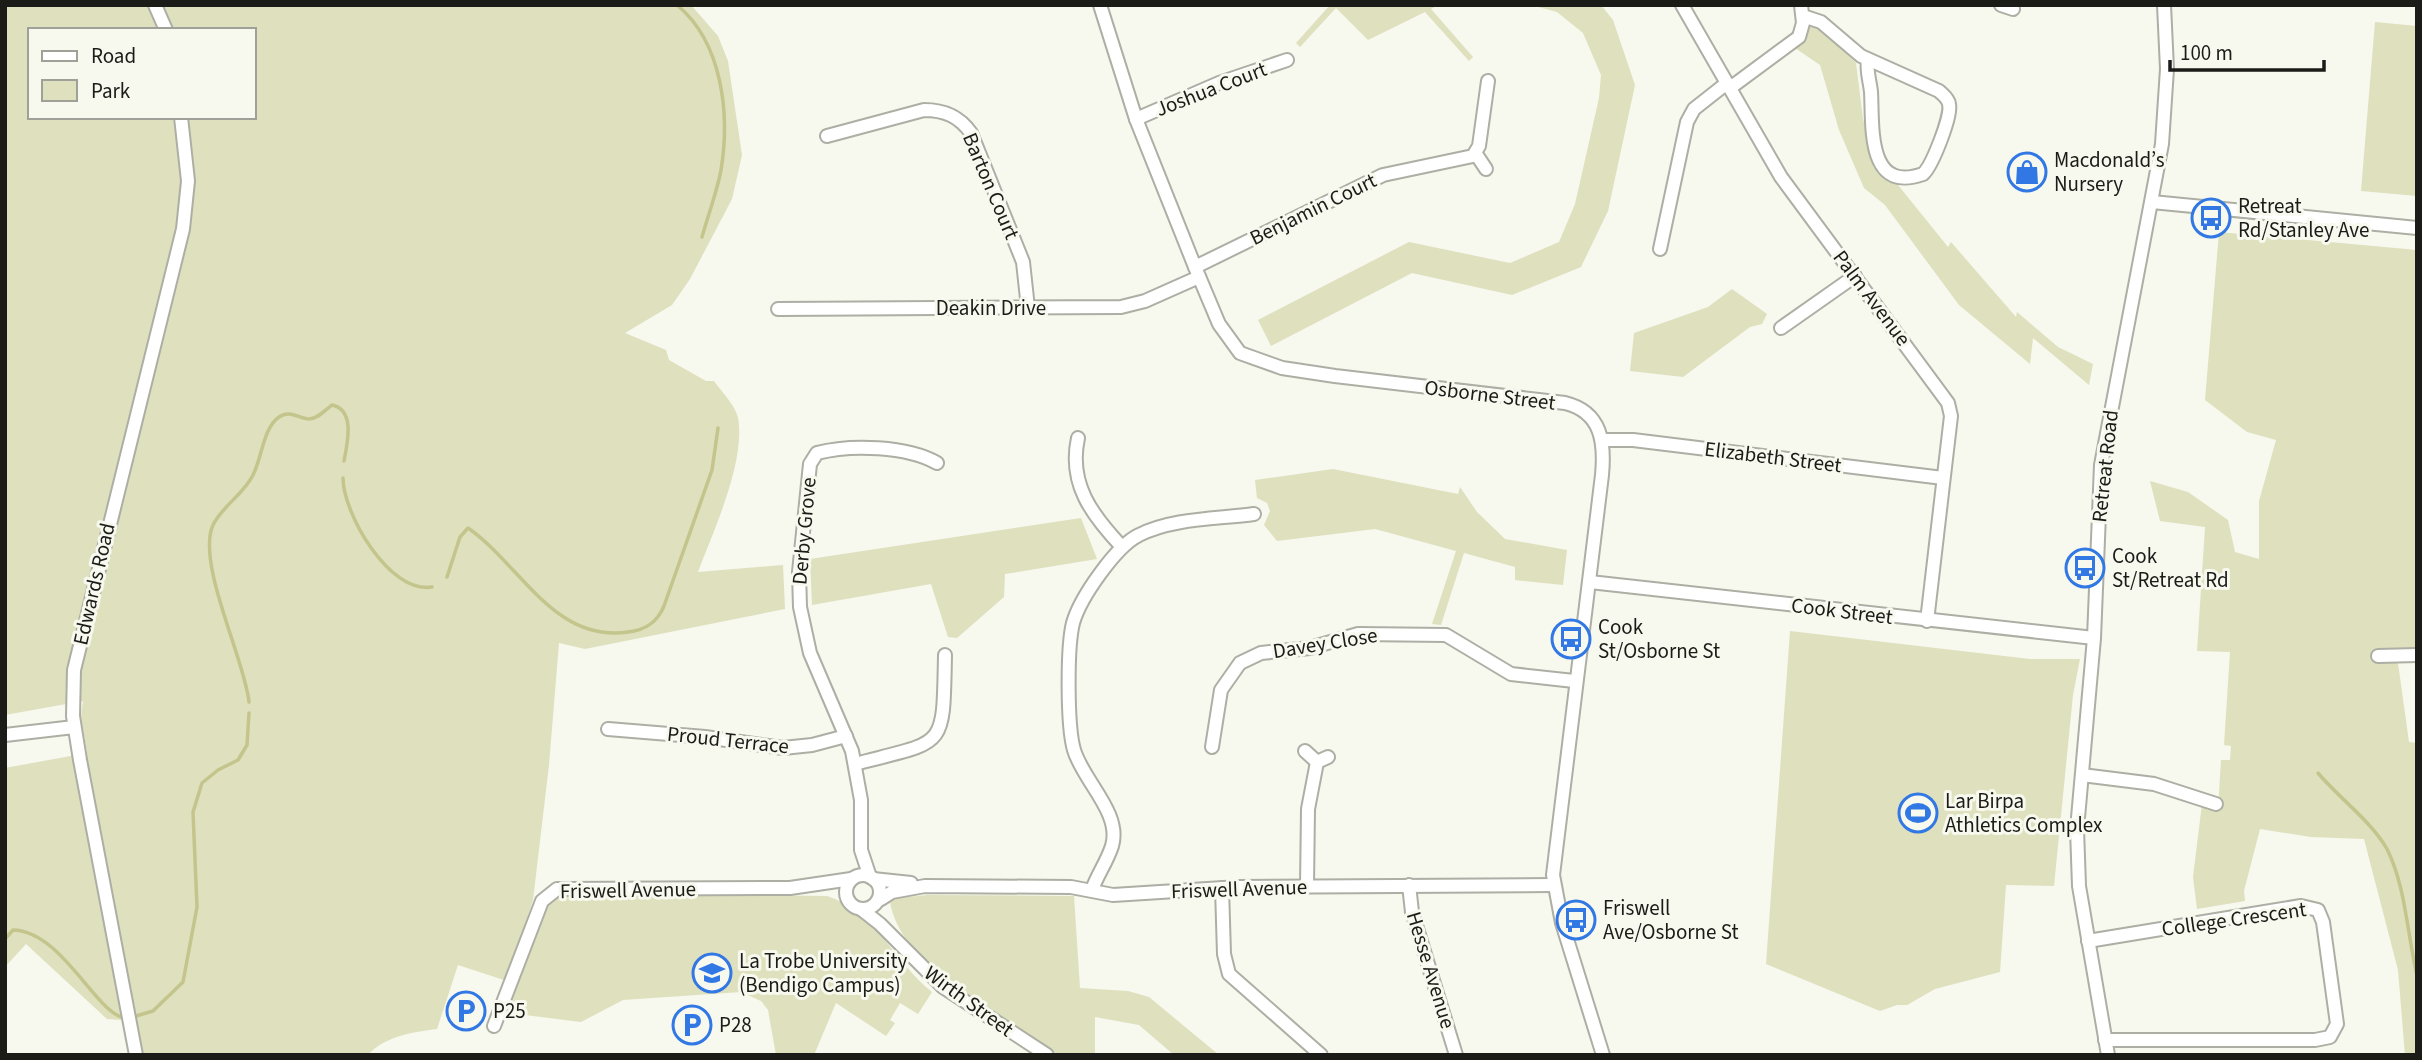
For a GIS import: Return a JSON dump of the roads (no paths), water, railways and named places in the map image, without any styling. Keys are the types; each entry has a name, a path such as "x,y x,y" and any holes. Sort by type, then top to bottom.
{"street":[{"path":"155,5 165,28"},
{"name":"Osborne Street","path":"1100,5 1136,119 1197,272 1225,336 1240,353 1251,359 1335,376 1565,403 1587,413 1597,425 1602,440"},
{"name":"Palm Avenue","path":"1682,5 1781,177 1948,403 1951,416 1927,621"},
{"name":"Retreat Road","path":"2108,1055 2077,860 2094,638 2101,465 2152,202 2165,114 2164,5"},
{"path":"1660,249 1690,115 1795,41 1802,30 1802,10"},
{"path":"1802,10 1868,60 1939,91 1948,100 1950,111 1931,164 1923,174 1911,176 1894,173 1883,168 1877,160 1869,117 1868,60"},
{"name":"Joshua Court","path":"1136,119 1219,83 1287,60"},
{"path":"1486,169 1476,154 1488,81"},
{"name":"Barton Court","path":"827,136 924,110 935,110 958,118 971,133 1023,262 1028,308"},
{"name":"Edwards Road","path":"132,1054 74,727 73,686 80,642 183,229 188,188 181,119"},
{"name":"Benjamin Court","path":"1197,272 1383,176 1460,161 1476,154"},
{"path":"2152,202 2417,228"},
{"name":"Deakin Drive","path":"778,309 1028,308 1133,304 1197,272"},
{"path":"1781,328 1855,276"},
{"path":"1078,438 1075,458 1083,499 1122,547"},
{"path":"1602,440 1603,466 1590,582 1574,681 1554,853 1553,885 1603,1055"},
{"name":"Elizabeth Street","path":"1602,440 1633,440 1943,478"},
{"name":"Derby Grove","path":"852,878 861,850 861,800 855,764 846,736 810,653 800,607 799,572 810,464 817,453 852,450 914,452 937,463"},
{"path":"1092,890 1111,849 1113,830 1111,818 1084,774 1074,748 1071,636 1084,600 1122,547 1138,535 1166,526 1254,514"},
{"name":"Cook Street","path":"1590,582 2094,638"},
{"name":"Davey Close","path":"1212,747 1221,690 1240,663 1261,653 1310,648 1358,634 1446,635 1511,674 1574,681"},
{"path":"855,764 915,748 935,738 943,723 945,655"},
{"path":"2378,656 2417,655"},
{"path":"5,736 74,727"},
{"name":"Proud Terrace","path":"608,729 705,737 783,748 812,745 846,736"},
{"path":"1305,751 1323,759 1308,809 1307,886"},
{"path":"2082,775 2154,784 2216,804"},
{"name":"Derby Grove","path":"861,850 871,878"},
{"path":"852,878 871,878 880,888 881,900 872,908 861,909 849,901 845,891 852,878"},
{"name":"Friswell Avenue","path":"494,1026 538,909 551,892 563,888 811,887 852,878"},
{"name":"Friswell Avenue","path":"871,878 925,886 1035,886 1092,890 1113,895 1307,886 1553,885"},
{"name":"Hesse Avenue","path":"1409,885 1411,908 1457,1055"},
{"name":"Friswell Avenue","path":"881,900 892,892 925,886"},
{"name":"Friswell Avenue","path":"811,887 849,901"},
{"path":"1222,888 1224,954 1229,974 1321,1055"},
{"name":"Wirth Street","path":"881,900 898,941"},
{"name":"College Crescent","path":"2088,941 2305,905 2318,909 2323,922 2337,1024 2330,1037 2315,1040 2105,1040"},
{"name":"Wirth Street","path":"861,909 898,941 943,987 1047,1055"}],"waterway":[{"path":"677,5 705,39 714,59 723,104 724,149 721,170 702,237"},
{"path":"249,702 211,563 210,542 213,525 249,482 269,428 283,415 312,419 332,405 340,408 347,420 348,429 344,461"},
{"path":"447,577 460,537 468,528 487,543 540,598 579,625 602,632 628,632 645,627 658,617 664,606 712,470 718,428"},
{"path":"343,478 351,511 371,548 400,578 416,586 432,587"},
{"path":"136,1016 153,1011 183,982 197,907 193,812 202,783 218,770 238,760 247,745 249,713"},
{"path":"2318,773 2372,829 2387,849 2402,895 2417,975"},
{"path":"5,939 13,930 31,934 47,944 62,957 102,1003 125,1018"}],"place":[{"name":"Macdonald’s Nursery","path":"2027,172"},
{"name":"Retreat Rd/Stanley Ave","path":"2211,218"},
{"name":"Cook St/Retreat Rd","path":"2085,568"},
{"name":"Cook St/Osborne St","path":"1571,639"},
{"name":"Lar Birpa Athletics Complex","path":"1918,813"},
{"name":"Friswell Ave/Osborne St","path":"1576,920"},
{"name":"La Trobe University (Bendigo Campus)","path":"712,973"},
{"name":"P25","path":"466,1011"},
{"name":"P28","path":"692,1025"}]}
